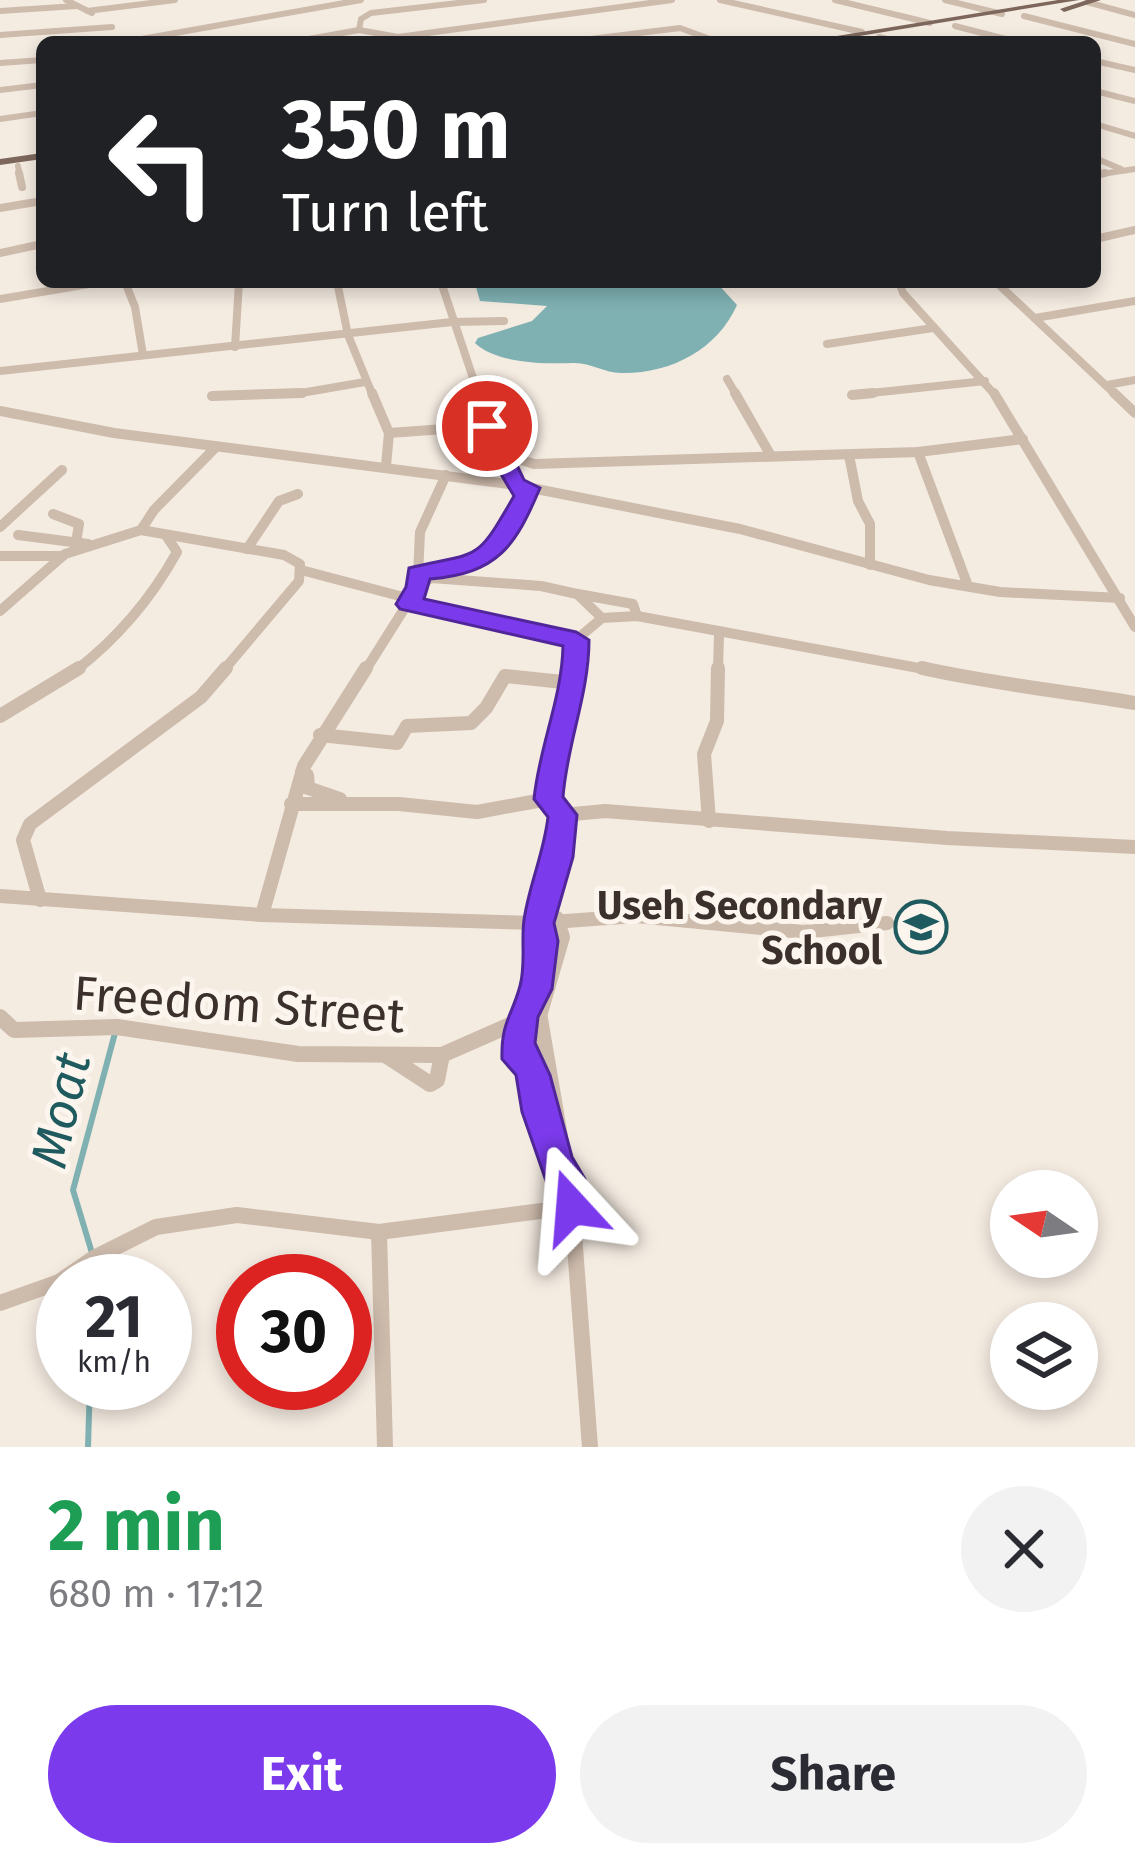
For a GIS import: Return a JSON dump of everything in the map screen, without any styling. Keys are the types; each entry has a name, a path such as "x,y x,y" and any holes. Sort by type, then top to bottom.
{"main road":[{"path":"839,36 1086,1"},
{"path":"886,36 1024,16 1086,1"},
{"path":"0,165 36,160"},
{"path":"0,165 36,161"}],"street":[{"path":"66,0 129,36"},
{"path":"87,11 175,0"},
{"path":"164,36 361,0"},
{"path":"407,0 416,8"},
{"path":"359,30 365,15 484,0"},
{"path":"405,36 672,0"},
{"path":"720,0 862,32"},
{"path":"836,0 930,23"},
{"path":"945,0 1002,14"},
{"path":"1086,1 1135,15"},
{"path":"0,11 78,6"},
{"path":"1024,16 1135,44"},
{"path":"0,35 112,26"},
{"path":"955,26 994,36"},
{"path":"615,36 680,28 702,36"},
{"path":"326,36 359,30 392,36"},
{"path":"0,63 36,60"},
{"path":"1101,62 1135,70"},
{"path":"0,90 36,86"},
{"path":"1101,94 1135,101"},
{"path":"0,118 36,114"},
{"path":"1101,126 1135,136"},
{"path":"1101,160 1130,170"},
{"path":"18,166 22,187"},
{"path":"0,208 36,202"},
{"path":"1101,238 1135,230"},
{"path":"0,253 36,245"},
{"path":"0,299 65,288"},
{"path":"127,288 143,355"},
{"path":"235,347 239,288"},
{"path":"338,288 348,335 389,433 392,464"},
{"path":"443,288 486,418 504,423 503,459 522,487"},
{"path":"901,288 986,381 1135,627"},
{"path":"1002,288 1135,413"},
{"path":"1035,318 1135,301"},
{"path":"0,371 452,322 504,321"},
{"path":"827,344 933,328"},
{"path":"727,379 771,456"},
{"path":"1108,385 1135,380"},
{"path":"853,395 986,381"},
{"path":"212,396 302,393 365,382"},
{"path":"0,411 215,448 392,464 522,487 740,529 968,586 1120,598"},
{"path":"0,426 18,414"},
{"path":"389,433 487,426 504,438 510,456 534,464 918,452 1022,439"},
{"path":"141,530 162,500 187,482 215,448"},
{"path":"918,452 968,586"},
{"path":"849,455 858,501 870,524 870,565"},
{"path":"62,470 3,523 18,535 72,549"},
{"path":"414,591 420,532 446,475"},
{"path":"414,591 495,551 522,487"},
{"path":"247,549 279,501 298,494"},
{"path":"0,611 72,549 75,519 53,514"},
{"path":"5,555 72,549 141,530 284,555 300,564 301,570 299,581 201,697 30,824 23,840 40,900"},
{"path":"5,555 17,548 18,535"},
{"path":"0,716 38,697 125,628 177,552 166,537"},
{"path":"301,570 414,591 521,632 576,640"},
{"path":"262,915 291,804 320,734 414,591 430,578 542,586 621,599 633,604 637,616"},
{"path":"577,594 602,618"},
{"path":"567,1179 556,1164 539,1112 533,1075 528,1063 519,1059 536,989 542,941 538,923 558,857 563,815 548,799 552,757 575,676 576,640 602,618 637,616 860,654 1017,689 1050,689 1135,703"},
{"path":"709,821 704,754 717,721 719,633"},
{"path":"320,734 390,744 397,742 407,726 463,728 482,714 493,687 505,676 563,682 575,676"},
{"path":"302,772 315,792 358,804"},
{"path":"706,790 725,817 736,823"},
{"path":"291,804 477,812 548,799"},
{"path":"563,815 605,811 947,838 1135,847"},
{"path":"0,896 262,915 538,923 557,918 668,920 807,933 887,923"},
{"path":"557,918 563,937 557,969 530,1014 572,1207 590,1447"},
{"name":"Freedom Street","path":"0,1017 14,1030 117,1027 298,1054 386,1056 442,1055 493,1036 530,1014"},
{"path":"386,1056 430,1084 437,1081 442,1055"},
{"path":"0,1304 58,1282 156,1227 237,1215 380,1232 572,1207"},
{"path":"380,1232 385,1447"}],"water":[{"path":"476,288 721,288 737,305 717,335 690,356 657,369 615,373 581,363 522,361 484,350 475,343 478,338 532,321 547,306 480,301"}],"waterway":[{"name":"Moat","path":"92,1253 73,1190 115,1033"},
{"name":"Moat","path":"88,1447 89,1410"}],"place":[{"name":"Useh Secondary School","path":"921,927"}],"route":[{"path":"487,426 504,438 503,459 515,485 529,488 526,496 495,551 455,569 418,573 418,587 409,604 516,627 521,632 576,640 575,676 552,757 548,799 563,815 558,857 544,916 538,923 542,941 536,956 536,989 521,1017 518,1043 519,1059 528,1063 533,1075 539,1112 556,1164 567,1179 572,1207"}]}
